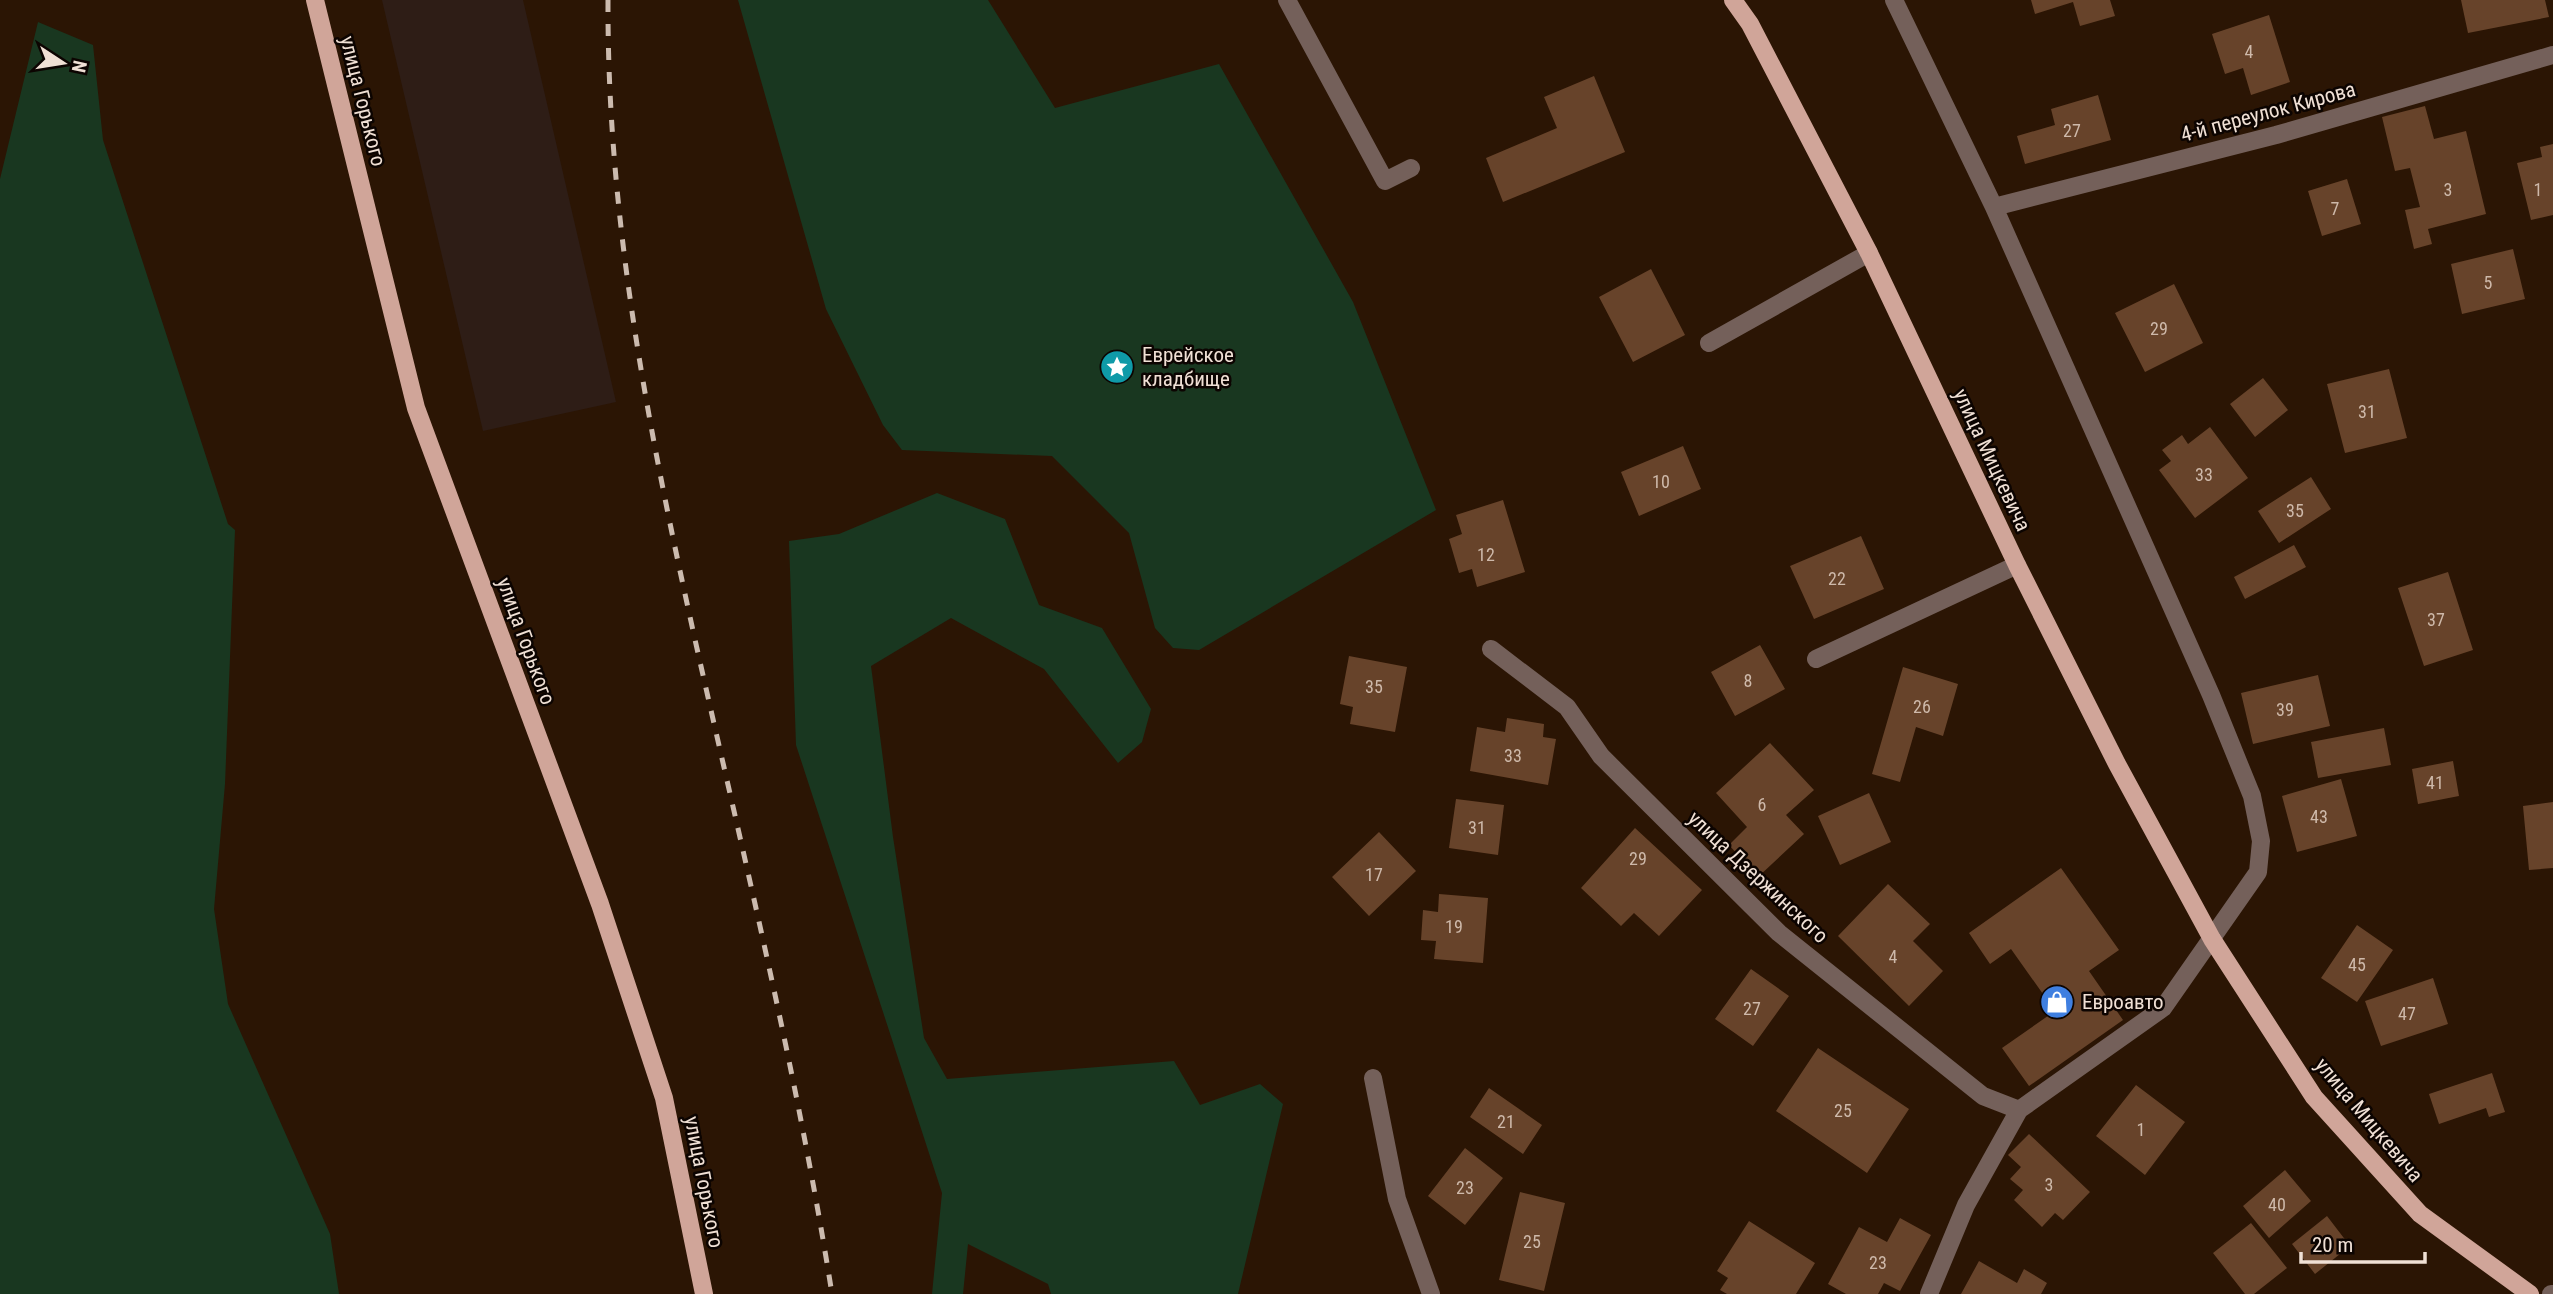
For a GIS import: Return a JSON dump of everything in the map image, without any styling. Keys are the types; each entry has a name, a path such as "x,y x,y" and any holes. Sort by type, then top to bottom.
{"main road":[{"name":"улица Горького","path":"315,0 416,408 595,891 664,1098 704,1294"},
{"name":"улица Мицкевича","path":"1733,0 1750,24 1869,253 2017,565 2117,764 2212,939 2314,1097 2420,1214 2530,1294"}],"street":[{"path":"1287,0 1385,181 1411,167"},
{"path":"1894,0 1994,207 2211,695 2252,796 2261,841 2258,872 2163,1008 2019,1110 1966,1205 1929,1294"},
{"name":"4-й переулок Кирова","path":"1994,207 2276,135 2553,55"},
{"path":"1709,343 1869,253"},
{"path":"1816,659 2017,565"},
{"name":"улица Дзержинского","path":"1491,649 1567,706 1601,757 1779,933 1983,1096 2019,1110"},
{"path":"1373,1078 1396,1199 1431,1294"}],"shaded area":[{"path":"382,0 523,0 616,402 483,431"}],"green space":[{"name":"Еврейское кладбище","path":"738,0 988,0 1055,108 1219,64 1353,302 1436,510 1199,650 1173,648 1155,628 1129,533 1052,456 902,450 883,425 826,309"},
{"path":"38,22 93,45 103,140 228,524 235,530 225,784 214,909 228,1004 330,1234 339,1294 0,1294 0,179"},
{"path":"937,493 1005,519 1039,605 1102,628 1151,709 1142,742 1118,763 1044,669 951,618 871,666 893,837 924,1038 947,1079 1174,1061 1200,1105 1260,1084 1283,1104 1238,1294 1051,1294 1048,1284 968,1244 963,1294 932,1294 942,1193 796,745 789,541 839,534"}],"building":[{"path":"2031,0 2110,0 2115,16 2080,26 2073,2 2035,14"},
{"path":"2461,0 2545,0 2549,17 2468,33"},
{"path":"2269,15 2290,82 2251,95 2243,68 2225,74 2212,34"},
{"path":"1594,76 1625,152 1503,202 1486,158 1557,128 1544,97"},
{"path":"2098,95 2111,140 2025,164 2017,136 2055,125 2051,109"},
{"path":"2425,106 2434,139 2466,131 2486,214 2428,229 2432,244 2414,249 2405,210 2420,207 2410,168 2395,171 2382,117"},
{"path":"2553,144 2553,215 2531,220 2517,163 2542,157 2540,147"},
{"path":"2347,179 2361,224 2322,236 2308,191"},
{"path":"2513,249 2525,299 2462,314 2451,264"},
{"path":"1651,269 1685,335 1633,362 1599,297"},
{"path":"2174,284 2203,343 2145,372 2115,313"},
{"path":"2389,369 2407,438 2345,453 2327,384"},
{"path":"2263,378 2288,410 2255,437 2230,404"},
{"path":"2210,427 2248,478 2195,518 2159,470 2171,461 2162,450 2182,435 2188,444"},
{"path":"1683,446 1701,489 1639,516 1621,472"},
{"path":"2311,477 2331,509 2279,543 2258,511"},
{"path":"1503,500 1525,572 1477,587 1472,569 1459,573 1449,539 1462,534 1456,515"},
{"path":"1861,536 1884,589 1814,619 1790,566"},
{"path":"2294,545 2306,567 2245,599 2234,577"},
{"path":"2448,572 2473,650 2424,666 2398,588"},
{"path":"1760,645 1785,689 1735,716 1711,672"},
{"path":"1349,656 1407,667 1395,732 1350,724 1353,707 1340,704"},
{"path":"1903,667 1958,684 1943,736 1916,727 1900,782 1872,774"},
{"path":"2318,675 2330,726 2253,744 2241,693"},
{"path":"1507,718 1544,724 1543,737 1556,739 1548,785 1470,771 1477,727 1505,732"},
{"path":"2384,728 2391,765 2318,778 2311,742"},
{"path":"1770,743 1814,790 1786,815 1804,834 1758,877 1729,845 1747,827 1716,793"},
{"path":"2453,761 2459,796 2418,804 2412,769"},
{"path":"2341,779 2357,836 2297,852 2282,796"},
{"path":"1869,793 1891,842 1840,865 1818,816"},
{"path":"1456,799 1504,805 1498,855 1449,848"},
{"path":"2553,802 2553,868 2529,870 2523,806"},
{"path":"1635,828 1702,890 1659,936 1634,913 1621,926 1581,888"},
{"path":"1379,832 1416,871 1369,916 1332,877"},
{"path":"2061,868 2119,950 2089,971 2123,1020 2029,1086 2002,1048 2055,1011 2011,949 1990,964 1969,933"},
{"path":"1888,884 1930,924 1913,941 1943,971 1909,1006 1838,936"},
{"path":"1439,894 1488,898 1483,963 1434,959 1436,941 1421,940 1423,910 1438,912"},
{"path":"2357,925 2393,950 2357,1002 2321,978"},
{"path":"1751,969 1789,996 1753,1046 1715,1019"},
{"path":"2433,978 2448,1024 2381,1046 2365,1001"},
{"path":"1818,1048 1909,1109 1867,1173 1776,1111"},
{"path":"2492,1073 2505,1112 2489,1117 2486,1108 2439,1124 2429,1094"},
{"path":"2136,1085 2185,1122 2145,1175 2096,1136"},
{"path":"1489,1088 1542,1125 1523,1154 1470,1117"},
{"path":"2029,1134 2090,1192 2063,1220 2055,1213 2042,1227 2014,1200 2023,1190 2010,1179 2021,1167 2008,1155"},
{"path":"1465,1148 1503,1178 1465,1225 1428,1196"},
{"path":"2285,1170 2311,1201 2269,1238 2243,1206"},
{"path":"1520,1192 1565,1203 1544,1291 1499,1280"},
{"path":"2327,1216 2350,1246 2315,1274 2292,1244"},
{"path":"1900,1218 1931,1235 1900,1291 1884,1283 1878,1294 1846,1294 1828,1284 1859,1227 1887,1242"},
{"path":"1749,1221 1815,1263 1796,1294 1727,1294 1720,1290 1728,1278 1717,1271"},
{"path":"2251,1223 2287,1268 2254,1294 2245,1294 2213,1253"},
{"path":"1979,1261 2017,1283 2024,1269 2047,1283 2041,1294 1961,1294"}],"railway":[{"path":"608,0 615,165 623,247 648,410 680,572 787,1053 832,1294"}],"place":[{"name":"Еврейское кладбище","path":"1117,367"},
{"name":"Евроавто","path":"2057,1002"}]}
